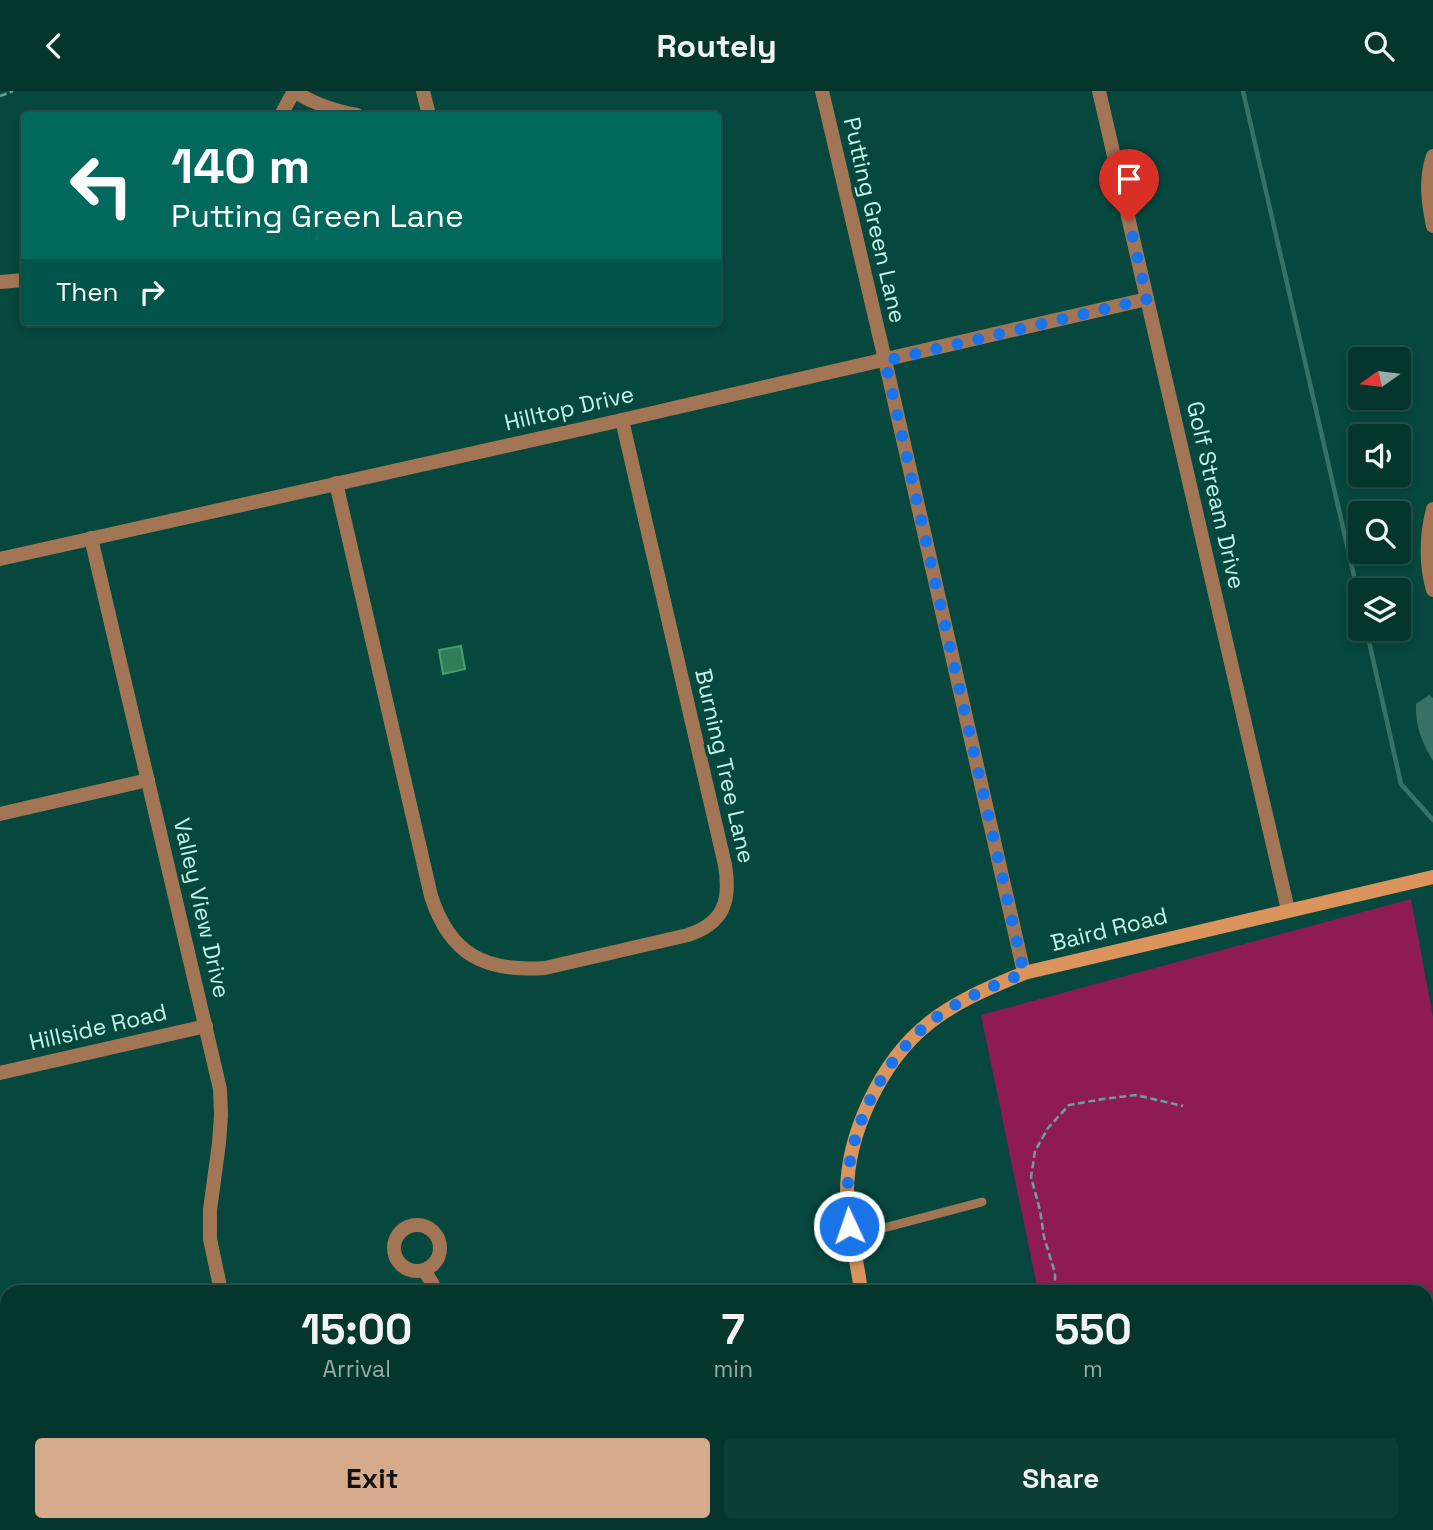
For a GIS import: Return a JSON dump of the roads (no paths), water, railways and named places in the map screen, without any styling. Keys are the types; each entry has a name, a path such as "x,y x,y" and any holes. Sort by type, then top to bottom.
{"street":[{"path":"282,112 293,91 314,103 339,112"},
{"path":"423,91 428,112"},
{"name":"Putting Green Lane","path":"821,91 1024,973"},
{"name":"Golf Stream Drive","path":"1099,91 1288,910"},
{"path":"1433,156 1427,184 1433,226"},
{"path":"0,282 21,280"},
{"name":"Hilltop Drive","path":"0,559 885,361 1147,299"},
{"name":"Burning Tree Lane","path":"336,484 437,915 447,934 479,960 522,970 545,968 703,930 716,919 724,905 728,885 622,420"},
{"path":"1433,509 1427,538 1428,573 1433,590"},
{"name":"Valley View Drive","path":"92,538 220,1089 219,1143 210,1210 210,1239 220,1285"},
{"path":"0,814 148,780"},
{"name":"Baird Road","path":"860,1285 847,1193 851,1157 865,1112 888,1069 907,1043 930,1023 975,994 1024,973 1433,877"},
{"name":"Hillside Road","path":"0,1073 206,1026"},
{"path":"424,1270 433,1285"}],"lane":[{"path":"851,1235 982,1202"}],"water":[{"path":"1429,695 1433,698 1433,761 1420,734 1416,712 1416,704"}],"waterway":[{"path":"1243,91 1355,578"},
{"path":"1369,641 1401,784 1433,820"}]}
